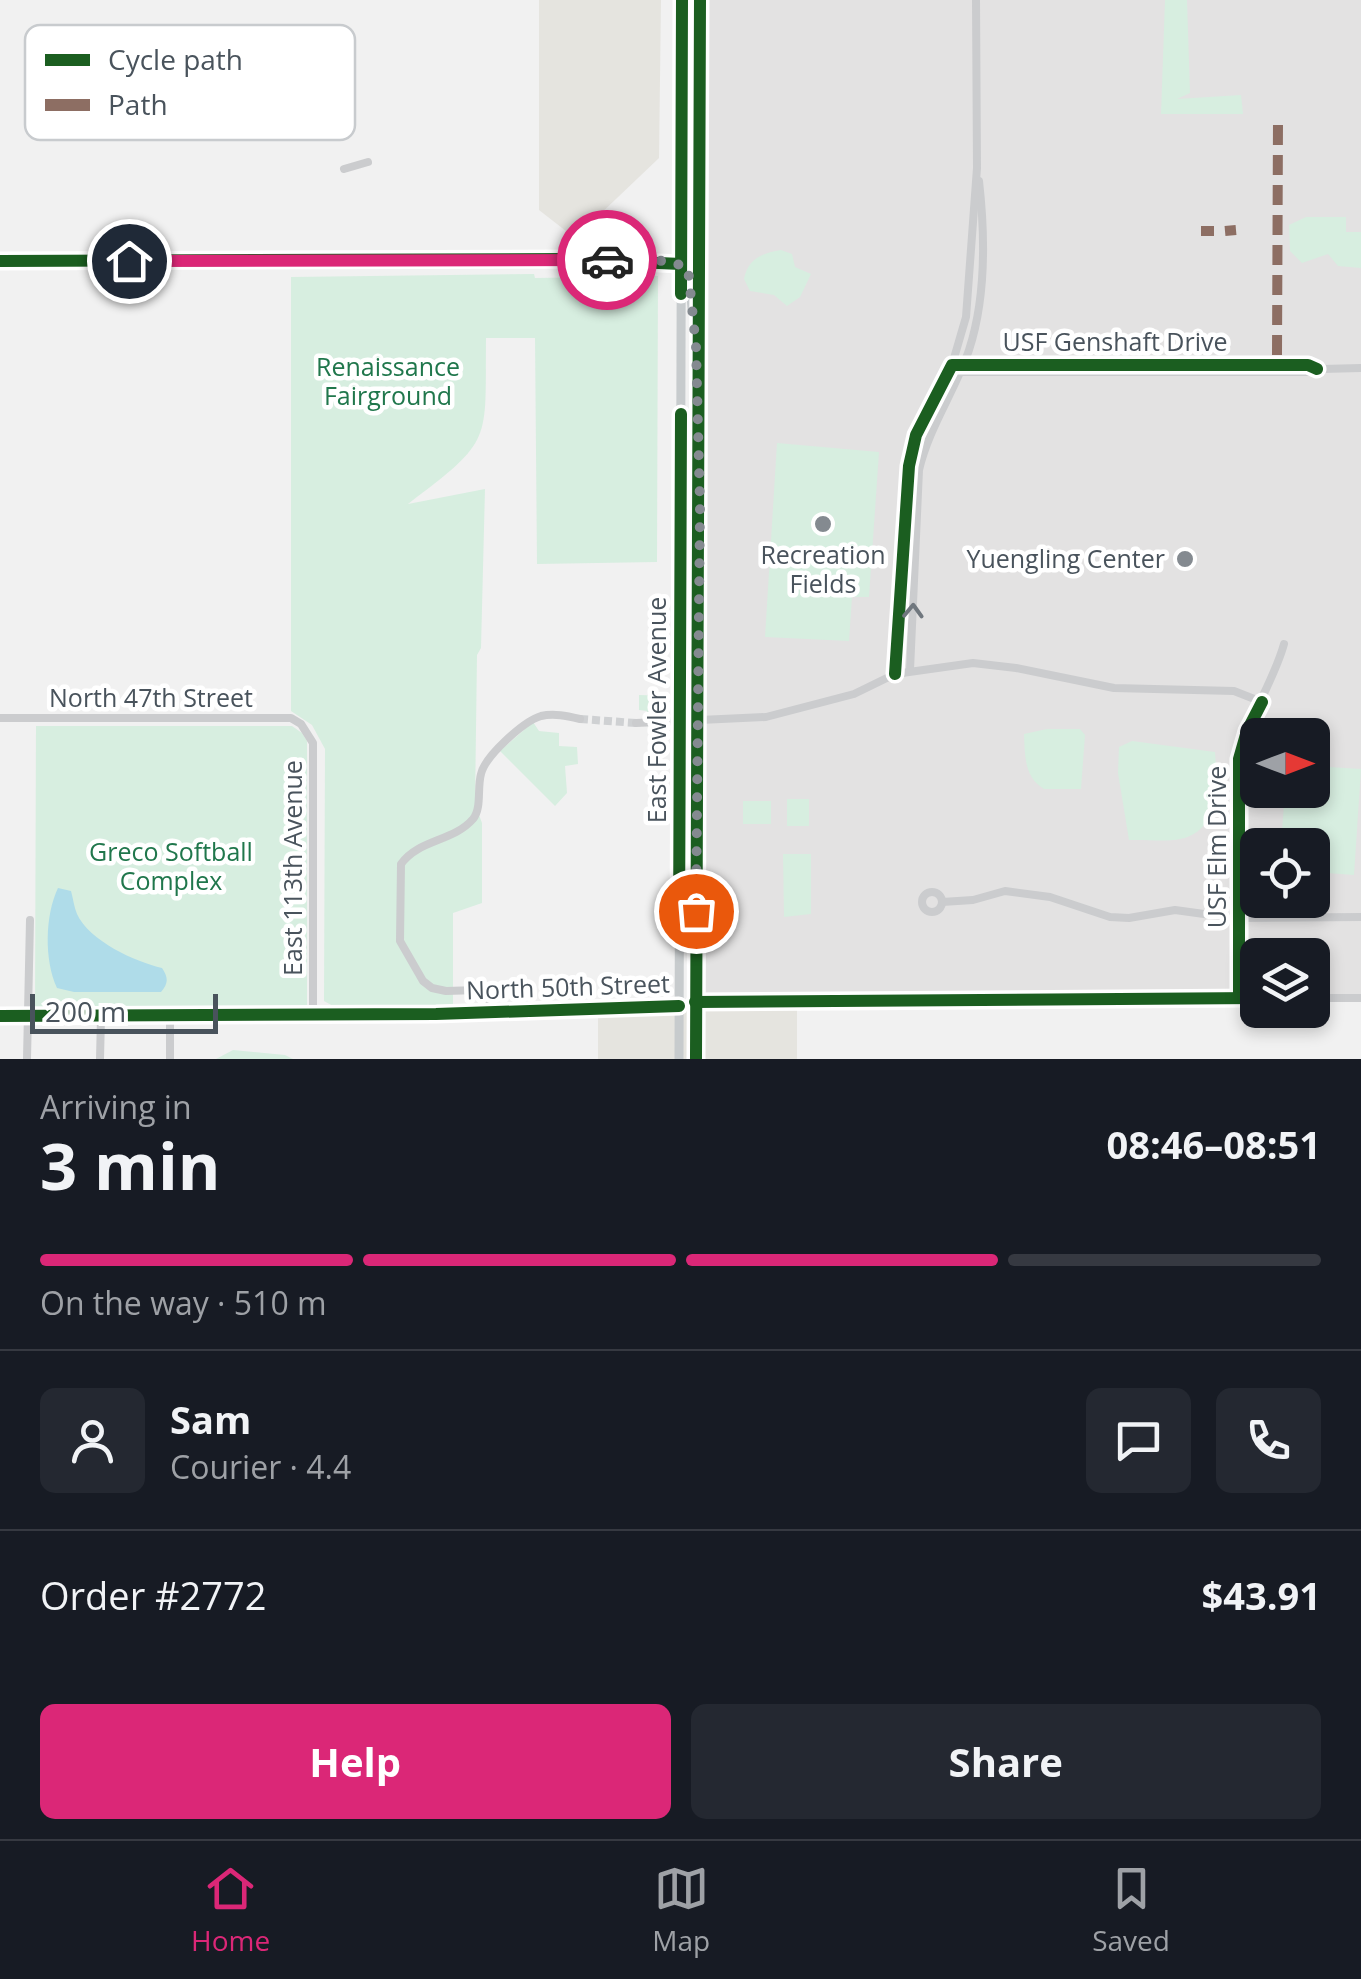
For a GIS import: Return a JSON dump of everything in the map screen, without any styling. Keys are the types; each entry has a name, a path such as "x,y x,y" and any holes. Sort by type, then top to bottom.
{"main road":[{"name":"East Fowler Avenue","path":"679,1059 682,0"},
{"name":"East Fowler Avenue","path":"696,1059 700,0"},
{"path":"681,162 687,178 690,253 698,260"},
{"path":"681,264 689,270 696,347"}],"street":[{"path":"895,674 908,466 916,435 950,369 966,316 977,168 976,0"},
{"path":"344,169 368,162"},
{"path":"910,670 920,470 926,442 962,368 976,316 981,262 977,168"},
{"path":"0,261 570,259 681,264"},
{"name":"USF Genshaft Drive","path":"950,369 1308,365 1361,368"},
{"name":"USF Elm Drive","path":"1239,998 1240,759 1247,731 1275,674 1284,644"},
{"path":"636,723 766,717 854,694 895,674 958,664 1000,666 1114,688 1234,691 1262,702"},
{"path":"488,1013 490,1000 478,990 432,988 402,949 401,864 417,847 473,819 481,772 496,750 537,717 567,716 580,720"},
{"name":"North 47th Street","path":"0,718 291,718 301,724"},
{"name":"East 113th Avenue","path":"301,724 313,743 313,1016"},
{"path":"942,902 973,900 1004,891 1050,897 1110,918 1184,910 1239,918 1361,917"},
{"path":"27,1059 30,920"},
{"name":"North 50th Street","path":"0,1016 313,1016 488,1013 679,1006 696,1002 1239,998"},
{"path":"1330,998 1361,998"},
{"path":"170,1016 170,1059"},
{"path":"100,1059 101,1017"}],"shaded area":[{"path":"539,0 661,0 659,158 575,238 539,210"},
{"path":"699,0 1361,0 1361,1002 1330,1002 1330,938 1240,938 1240,1001 695,1002"},
{"path":"797,1009 797,1059 598,1059 598,1010"}],"green space":[{"path":"1165,0 1187,0 1190,93 1177,99 1241,95 1243,114 1161,114"},
{"path":"1306,217 1346,217 1346,232 1361,232 1361,268 1338,266 1328,254 1302,263 1290,251 1289,225"},
{"path":"781,250 792,254 795,267 811,274 800,297 787,306 774,295 750,291 744,279 757,258"},
{"name":"Renaissance Fairground","path":"534,274 535,278 658,276 657,562 537,564 535,338 486,338 484,420 479,436 456,465 408,504 485,489 475,804 482,823 482,903 453,913 453,1007 333,1006 324,1001 325,749 312,725 291,711 291,277"},
{"name":"Recreation Fields","path":"777,443 879,452 869,597 852,597 849,641 765,637"},
{"path":"639,695 670,696 669,714 647,718 647,711 639,710"},
{"path":"533,722 539,731 559,733 559,746 577,747 578,764 565,766 567,793 555,806 500,751"},
{"name":"Greco Softball Complex","path":"36,726 292,726 302,733 307,741 307,1007 35,1007"},
{"path":"1080,729 1085,735 1081,789 1044,789 1033,778 1027,765 1024,734"},
{"path":"1132,741 1215,752 1217,779 1210,803 1213,810 1198,831 1179,839 1129,840 1118,773 1119,747"},
{"path":"1330,767 1361,769 1354,875 1330,873 1330,828 1282,828 1284,808 1330,808"},
{"path":"787,799 809,799 809,826 787,826"},
{"path":"743,801 771,801 771,824 743,824"},
{"path":"783,854 811,854 811,914 784,917"},
{"path":"233,1050 285,1055 293,1059 216,1059"}],"water":[{"path":"58,888 71,891 83,924 102,941 139,961 162,968 167,980 161,992 74,992 57,988 48,938"}],"tunnel":[{"path":"580,719 636,723"}],"marked path":[{"path":"1277,355 1278,120"},
{"path":"1225,231 1236,230"},
{"path":"1201,231 1214,231"}],"cycle path":[{"path":"681,294 682,0"},
{"path":"696,1059 700,0"},
{"path":"0,261 570,259 681,264"},
{"path":"895,674 909,466 916,435 952,365 1308,365 1317,369"},
{"path":"679,939 681,414"},
{"path":"1239,997 1239,759 1247,731 1262,702"},
{"path":"695,1002 1240,998"},
{"path":"0,1016 436,1014 679,1006"}],"way so far":[{"path":"607,260 669,261 688,268 691,279 700,506 696,911"}],"place":[{"name":"Recreation Fields","path":"823,524"},
{"name":"Yuengling Center","path":"1185,559"}],"route":[{"path":"129,261 607,260"}]}
